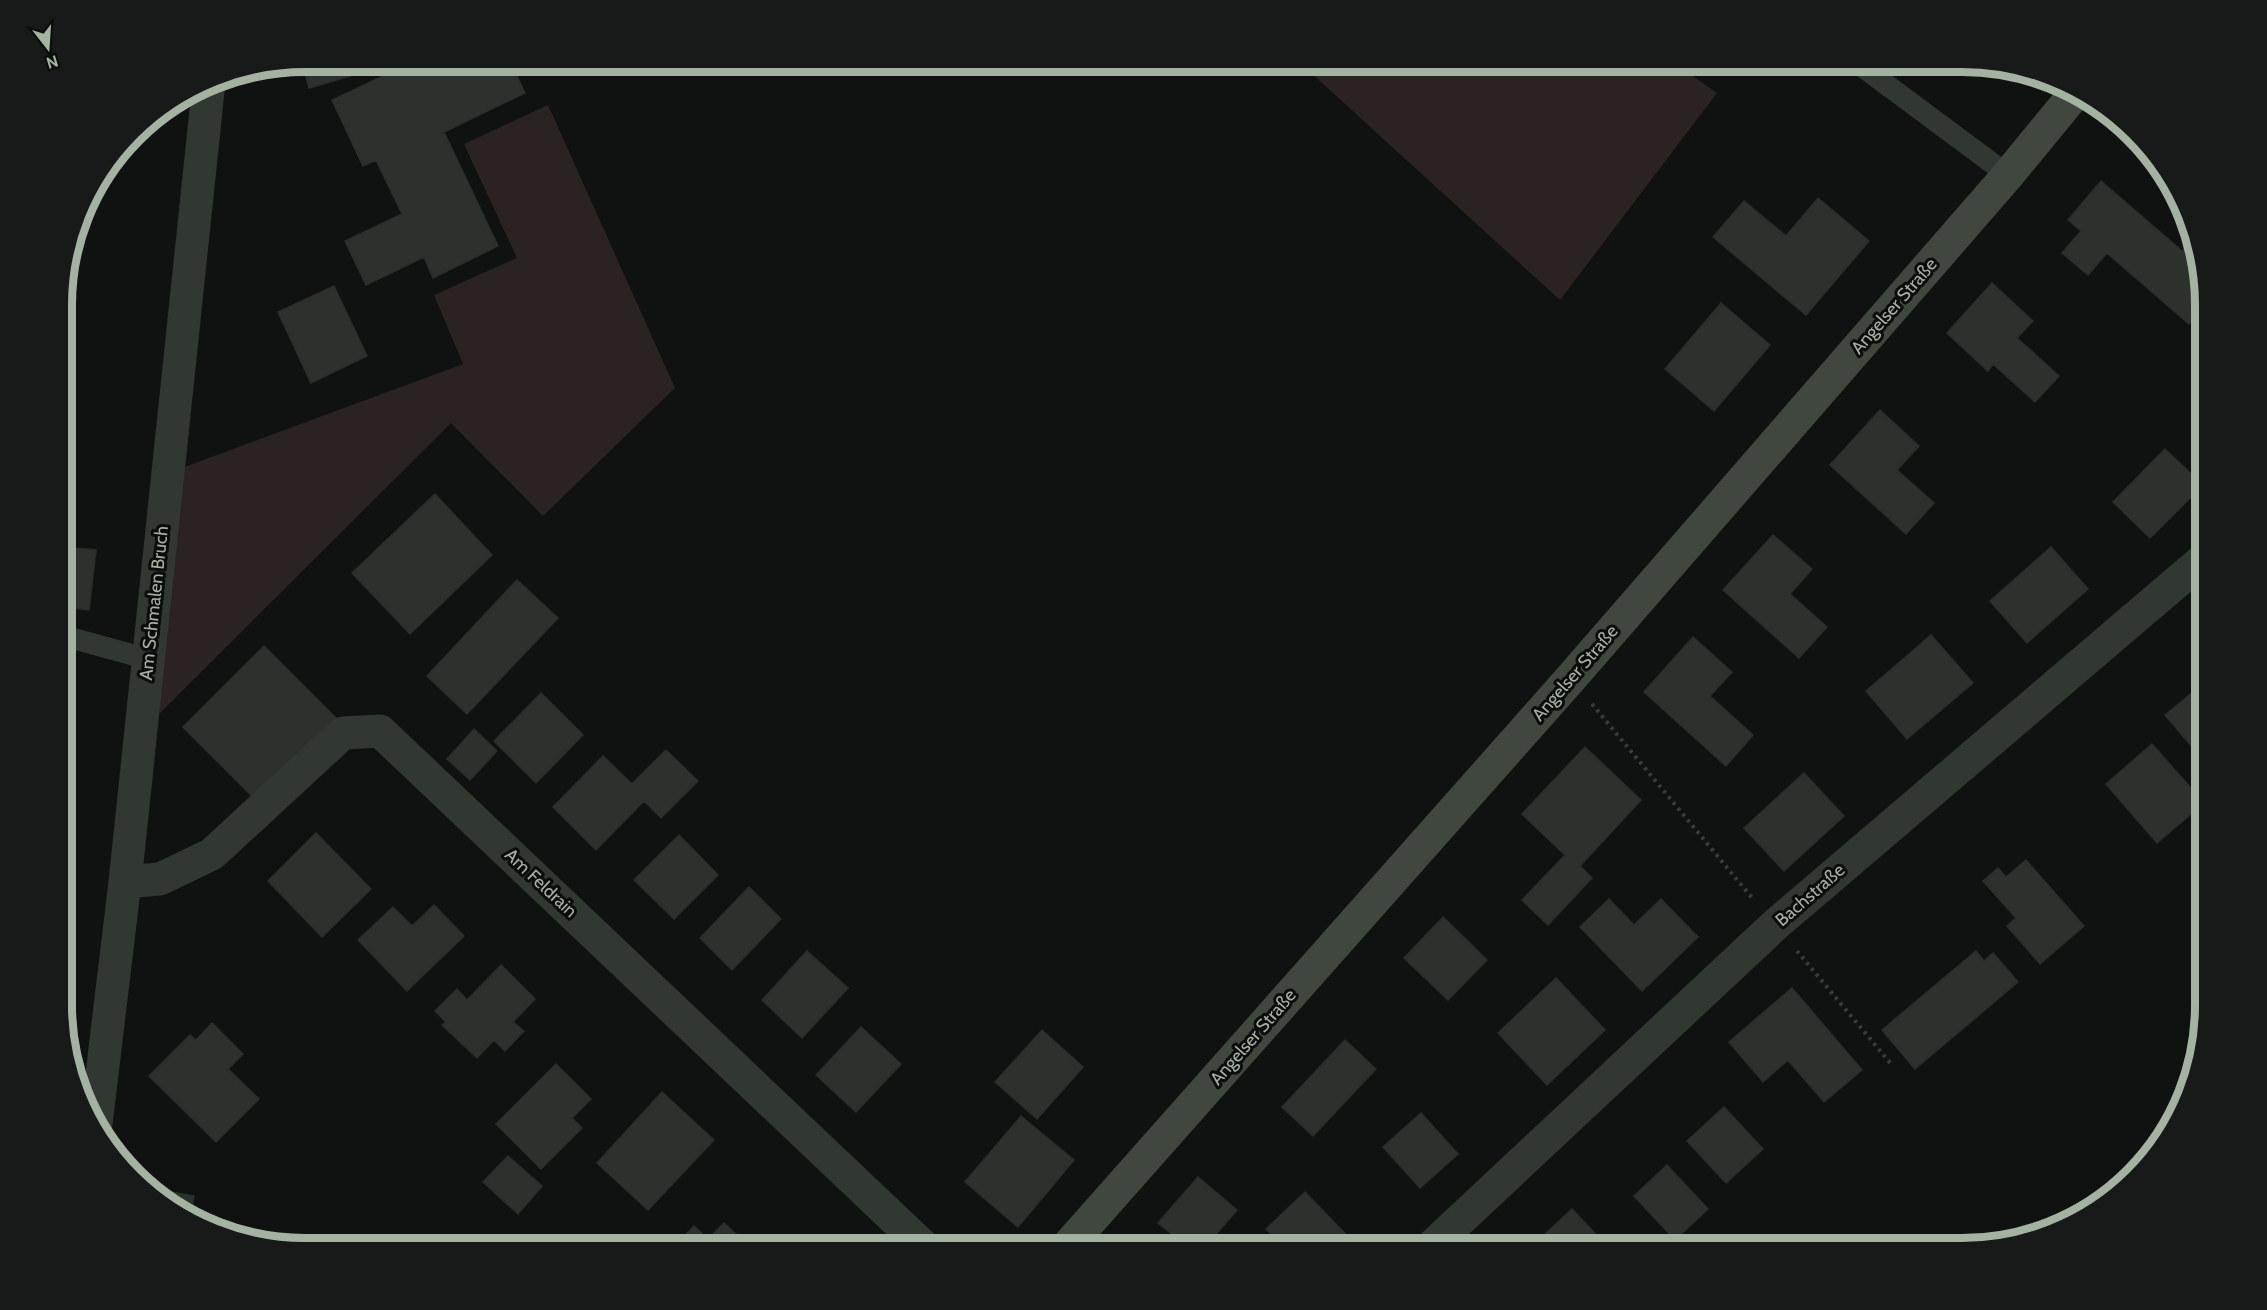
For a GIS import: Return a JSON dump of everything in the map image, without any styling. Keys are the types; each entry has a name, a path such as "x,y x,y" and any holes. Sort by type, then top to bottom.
{"main road":[{"name":"Angelser Straße","path":"1075,1238 1570,678 2008,175 2070,99"}],"street":[{"name":"Am Schmalen Bruch","path":"98,1111 125,882 208,94"},
{"name":"Bachstraße","path":"1441,1238 1775,925 2195,567"},
{"name":"Am Feldrain","path":"125,882 160,879 212,854 343,733 380,731 914,1238"}],"lane":[{"path":"1869,72 2008,175"},
{"path":"72,638 148,659"}],"path":[{"path":"1570,678 1891,1064"}],"shaded area":[{"path":"1310,72 1687,72 1717,93 1560,300"},
{"path":"548,105 675,388 543,516 451,423 156,717 182,468 463,364 434,295 517,258 464,144"}],"building":[{"path":"305,72 356,72 357,74 309,88"},
{"path":"392,72 515,72 525,93 444,132 498,246 433,278 424,257 366,285 345,241 402,214 376,160 363,166 332,100"},
{"path":"2101,181 2182,251 2187,245 2195,290 2195,317 2189,324 2107,253 2088,275 2062,253 2081,231 2068,220"},
{"path":"1818,198 1869,241 1806,315 1713,237 1744,201 1786,236"},
{"path":"1992,283 2033,321 2017,338 2059,376 2035,402 1993,364 1988,371 1947,333"},
{"path":"334,286 367,356 311,383 278,312"},
{"path":"1721,303 1770,345 1714,411 1665,369"},
{"path":"1880,410 1919,446 1897,470 1934,503 1906,534 1830,465"},
{"path":"2165,449 2195,477 2195,493 2150,538 2113,502"},
{"path":"435,494 492,555 410,634 352,573"},
{"path":"1773,535 1812,569 1790,594 1827,627 1799,658 1723,590"},
{"path":"2051,547 2088,589 2027,643 1990,601"},
{"path":"72,548 96,550 89,610 72,608"},
{"path":"517,580 558,618 467,714 427,676"},
{"path":"1931,635 1973,683 1907,739 1866,691"},
{"path":"1693,637 1732,672 1710,696 1753,735 1726,766 1644,692"},
{"path":"264,646 337,719 256,800 183,727"},
{"path":"2195,690 2195,750 2165,715"},
{"path":"541,693 583,735 536,783 494,741"},
{"path":"474,729 497,751 470,780 447,759"},
{"path":"2152,744 2195,793 2195,811 2157,843 2106,784"},
{"path":"1585,747 1641,800 1580,866 1592,878 1548,925 1522,900 1565,855 1522,814"},
{"path":"666,750 698,781 661,818 644,801 596,850 553,807 603,756 632,784"},
{"path":"1804,773 1844,816 1784,871 1744,828"},
{"path":"316,833 371,889 322,937 268,881"},
{"path":"679,835 718,875 674,919 634,880"},
{"path":"2026,860 2084,926 2040,964 2007,926 2016,918 1983,881 1998,868 2006,877"},
{"path":"749,887 781,919 732,970 700,938"},
{"path":"1609,899 1634,925 1661,899 1698,937 1642,991 1580,927"},
{"path":"434,905 464,936 407,991 358,940 393,907 412,926"},
{"path":"1443,917 1487,960 1448,1000 1404,958"},
{"path":"807,951 848,988 802,1038 762,1000"},
{"path":"1976,951 1984,961 1993,953 2018,982 1915,1069 1882,1030"},
{"path":"501,965 535,999 513,1022 524,1031 505,1051 494,1040 477,1058 442,1025 446,1022 435,1011 457,989 467,1000"},
{"path":"1556,978 1605,1030 1547,1085 1498,1033"},
{"path":"1792,988 1862,1070 1824,1102 1788,1060 1763,1082 1729,1042"},
{"path":"212,1023 243,1054 228,1069 259,1099 216,1142 149,1076 190,1035 196,1040"},
{"path":"861,1027 901,1064 856,1112 816,1075"},
{"path":"1042,1030 1083,1067 1037,1119 995,1082"},
{"path":"1345,1040 1376,1069 1313,1136 1282,1107"},
{"path":"556,1064 591,1099 572,1118 582,1128 541,1169 496,1124"},
{"path":"662,1092 714,1140 648,1210 597,1163"},
{"path":"1724,1107 1763,1149 1726,1183 1687,1141"},
{"path":"1421,1113 1458,1154 1420,1188 1383,1147"},
{"path":"1021,1116 1074,1160 1018,1227 965,1182"},
{"path":"508,1156 542,1186 518,1214 483,1182"},
{"path":"1667,1165 1708,1209 1677,1238 1673,1238 1634,1196"},
{"path":"1198,1177 1237,1210 1213,1238 1177,1238 1158,1223"},
{"path":"164,1191 194,1196 192,1209"},
{"path":"1305,1192 1349,1238 1275,1238 1266,1229"},
{"path":"1572,1209 1600,1238 1541,1238"},
{"path":"724,1223 740,1238 709,1238"},
{"path":"694,1226 707,1238 683,1238"}]}
